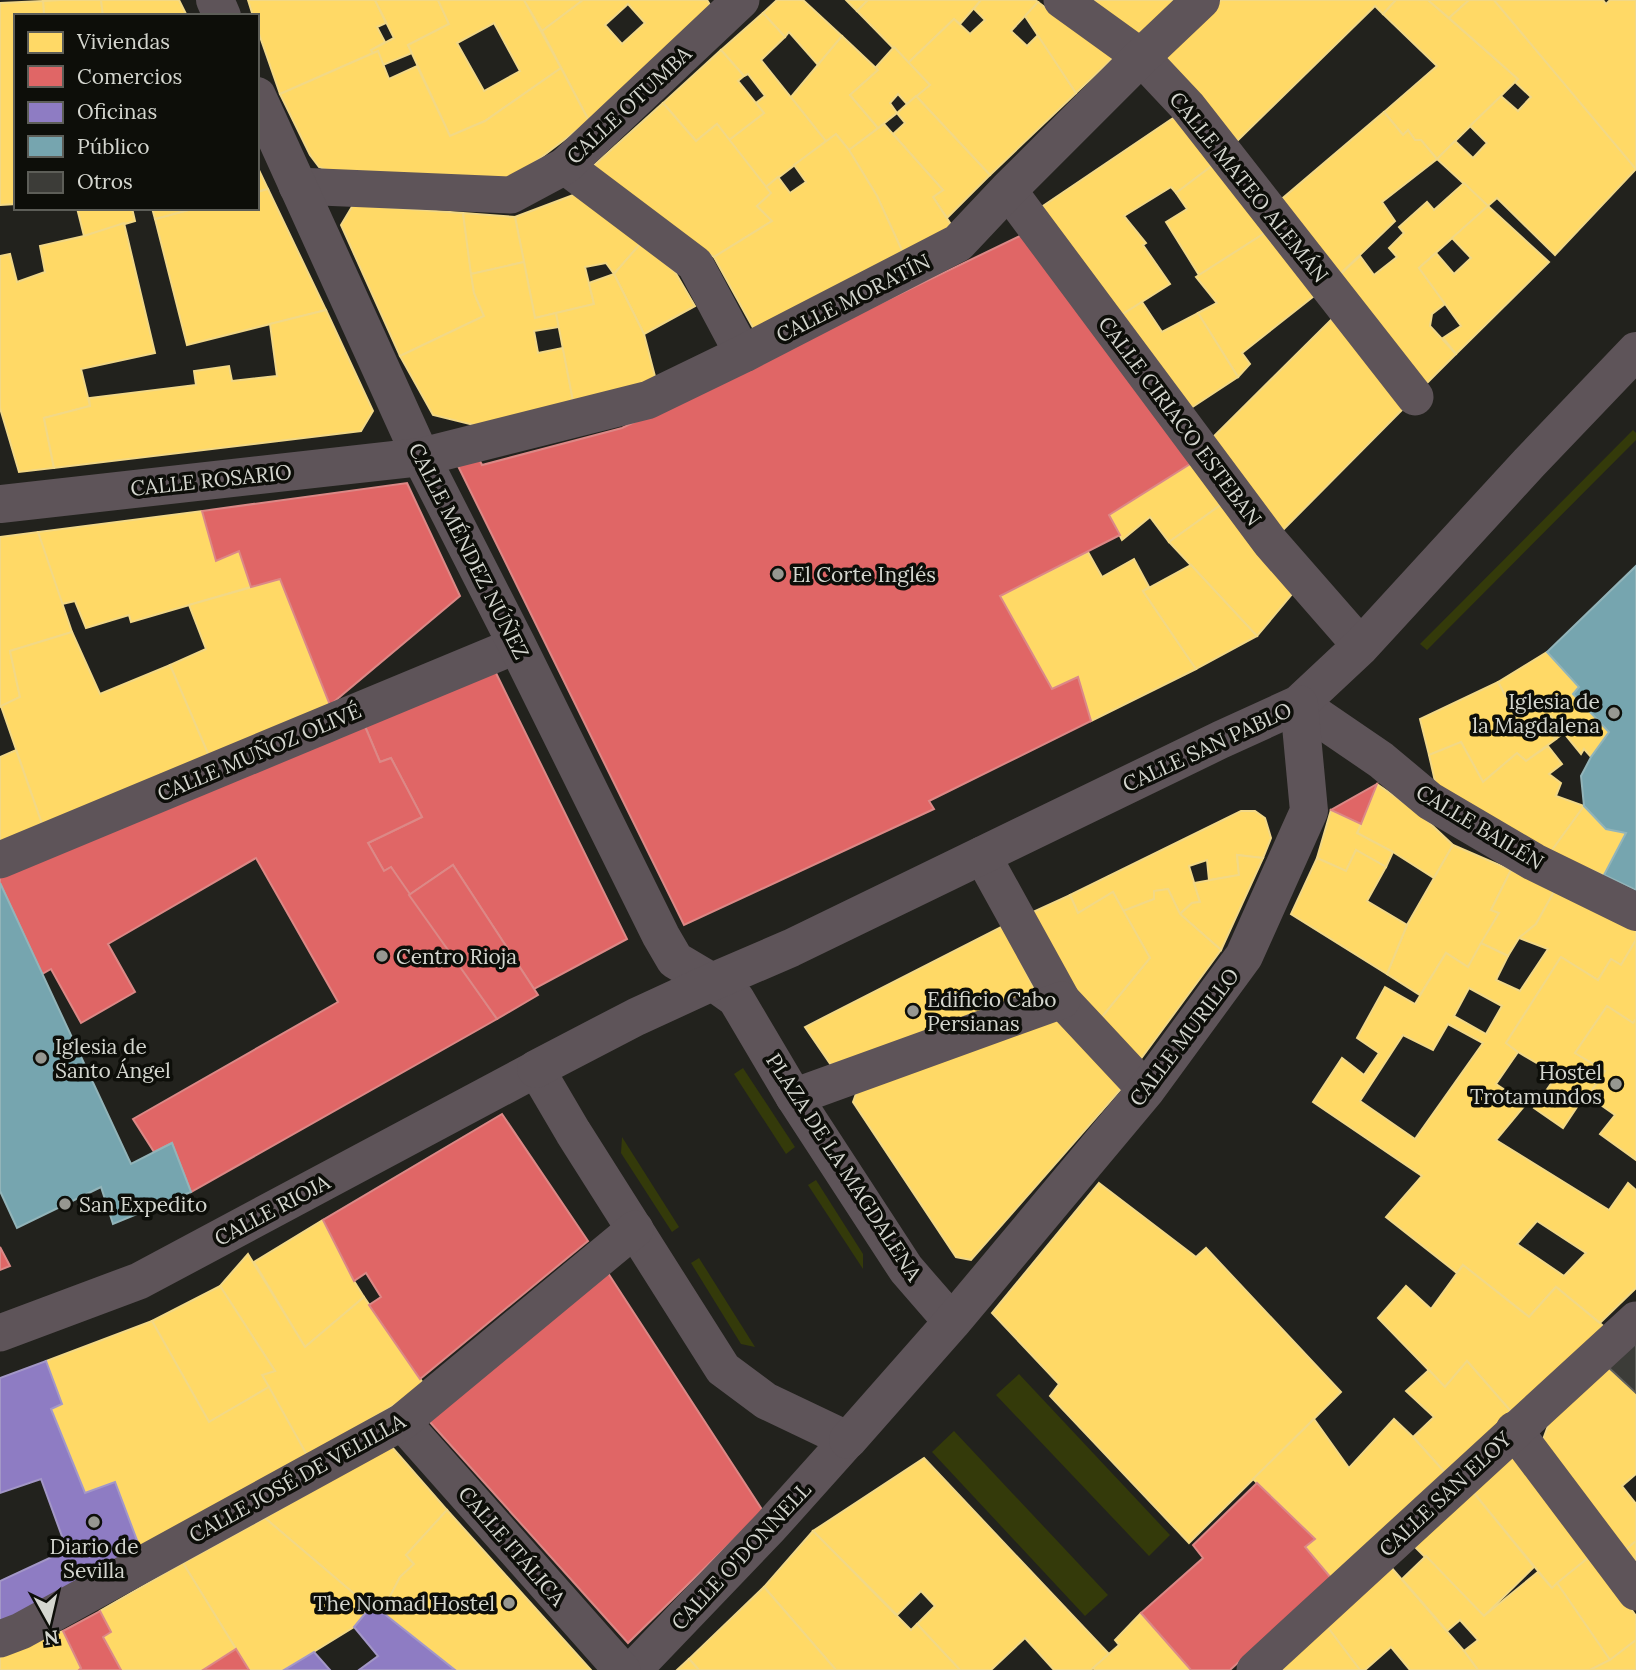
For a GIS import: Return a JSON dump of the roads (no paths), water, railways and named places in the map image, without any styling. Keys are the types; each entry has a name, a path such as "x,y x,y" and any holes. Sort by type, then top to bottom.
{"street":[{"name":"CALLE OTUMBA","path":"297,186 511,195 565,166 741,0"},
{"name":"CALLE MATEO ALEMÁN","path":"1062,0 1141,57 1188,107 1415,397"},
{"name":"CALLE MORATÍN","path":"421,457 648,400 958,243 1141,57 1201,0"},
{"name":"CALLE MÉNDEZ NÚÑEZ","path":"259,100 421,457 644,902 675,960 712,982"},
{"path":"565,166 695,264 743,354"},
{"name":"CALLE CIRIACO ESTEBAN","path":"1008,190 1270,542 1361,646"},
{"name":"CALLE SAN PABLO","path":"712,982 791,948 1298,704 1361,646 1636,351"},
{"name":"CALLE ROSARIO","path":"0,504 421,457"},
{"name":"CALLE MUÑOZ OLIVÉ","path":"0,860 517,645"},
{"name":"CALLE BAILÉN","path":"1298,704 1381,760 1430,801 1534,863 1636,912"},
{"name":"CALLE MURILLO","path":"952,1322 1146,1090 1244,956 1309,811 1298,704"},
{"path":"982,855 1062,1000 1146,1090"},
{"path":"712,982 636,1017 536,1069 723,1369 766,1401 848,1440 952,1322"},
{"name":"PLAZA DE LA MAGDALENA","path":"712,982 736,999 794,1097 906,1269 952,1322"},
{"path":"794,1097 1062,1000"},
{"name":"CALLE RIOJA","path":"0,1333 139,1281 536,1069"},
{"name":"CALLE JOSÉ DE VELILLA","path":"0,1639 21,1631 402,1422 635,1229"},
{"name":"CALLE SAN ELOY","path":"1255,1670 1636,1320"},
{"name":"CALLE ITÁLICA","path":"402,1422 622,1670"},
{"path":"1514,1430 1636,1592"},
{"name":"CALLE O'DONNELL","path":"633,1670 770,1527 848,1440"}],"place":[{"name":"El Corte Inglés","path":"778,574"},
{"name":"Iglesia de la Magdalena","path":"1614,713"},
{"name":"Centro Rioja","path":"382,956"},
{"name":"Edificio Cabo Persianas","path":"913,1011"},
{"name":"Iglesia de Santo Ángel","path":"41,1058"},
{"name":"Hostel Trotamundos","path":"1616,1084"},
{"name":"San Expedito","path":"65,1204"},
{"name":"Diario de Sevilla","path":"94,1522"},
{"name":"The Nomad Hostel","path":"509,1603"}]}
